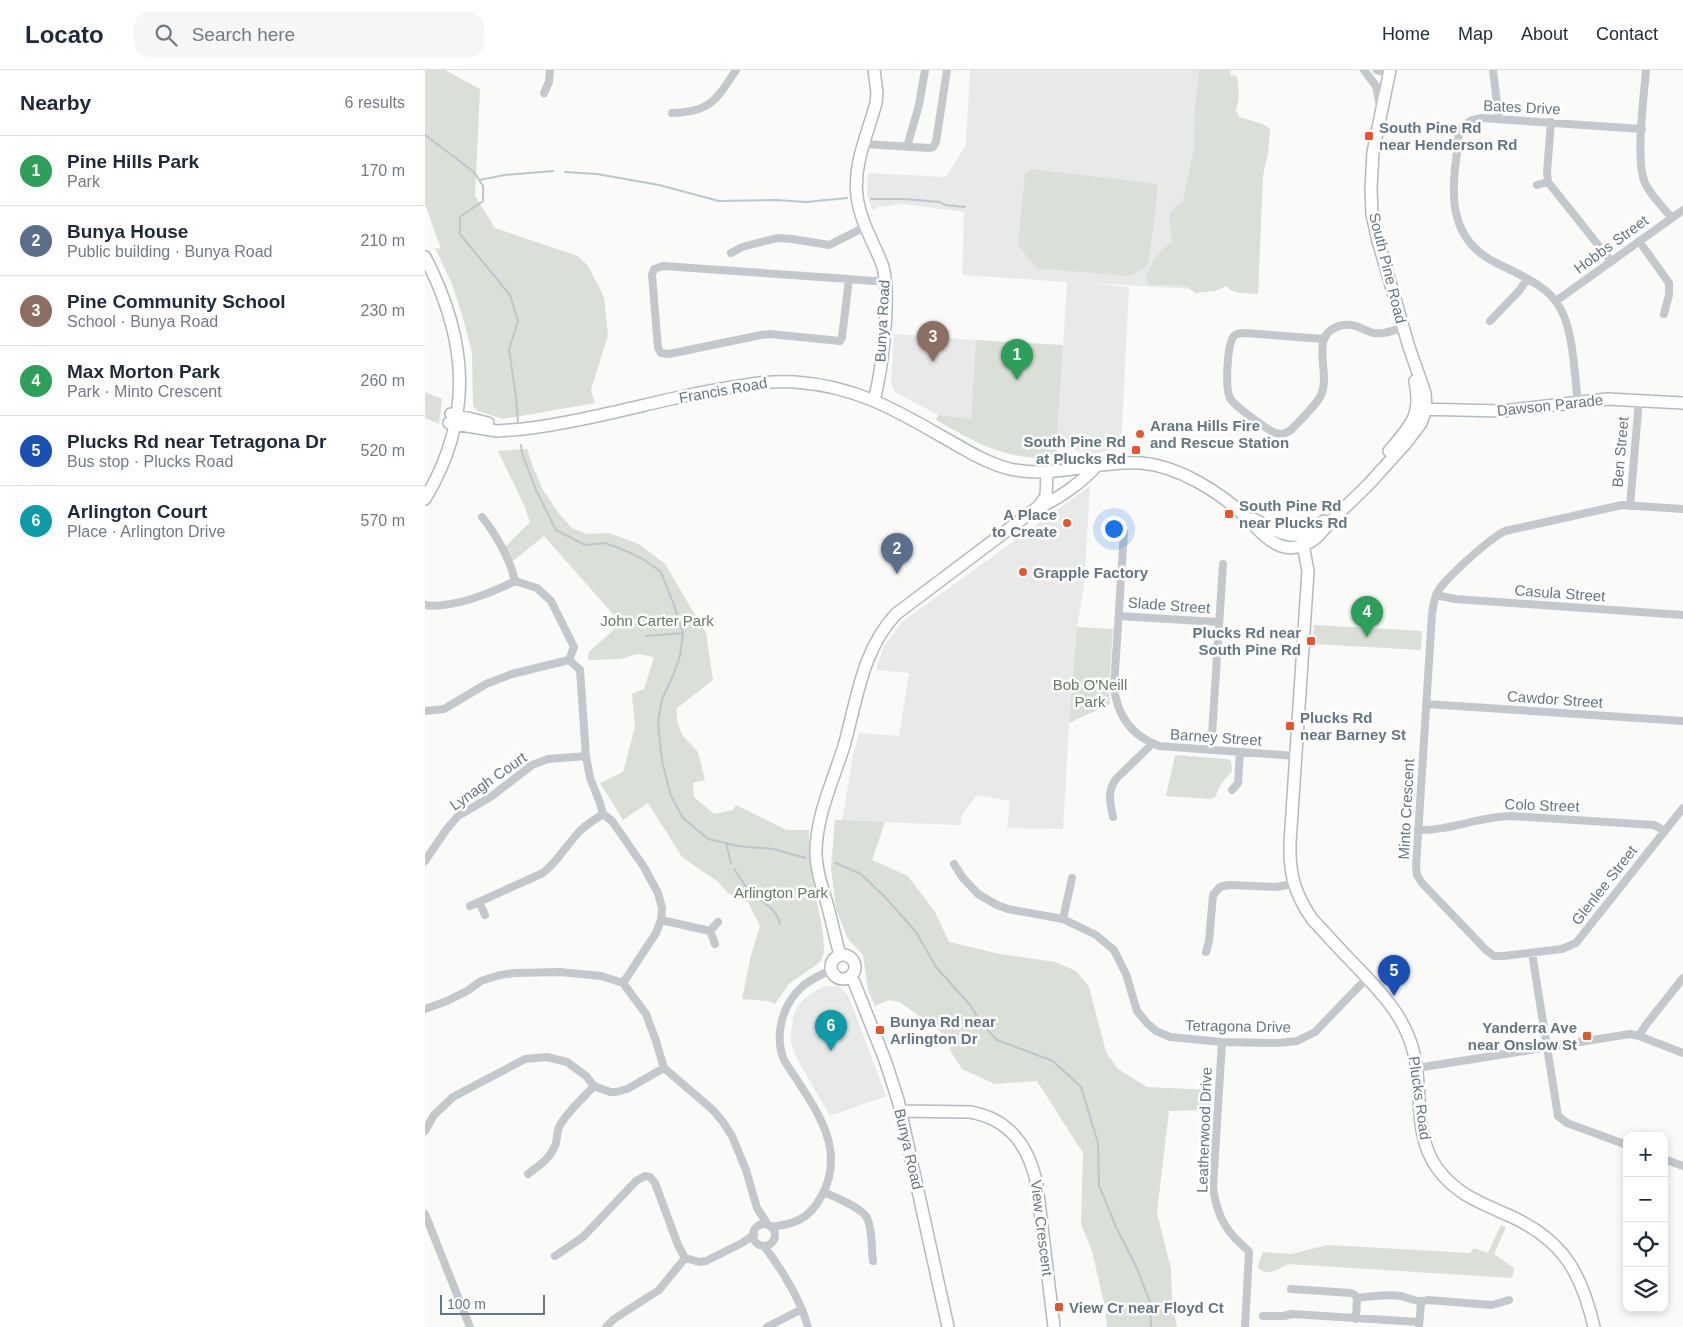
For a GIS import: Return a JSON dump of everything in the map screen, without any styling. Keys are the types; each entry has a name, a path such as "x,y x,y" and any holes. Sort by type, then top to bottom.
{"street":[{"path":"544,93 549,82 551,70"},
{"path":"672,113 686,113 697,110 717,99 736,70"},
{"name":"Bunya Road","path":"874,70 877,93 859,164 856,186 858,203 865,227 883,265 886,280 883,349 874,400"},
{"path":"907,147 919,106 925,70"},
{"path":"864,144 933,147 936,142 947,70"},
{"path":"1364,70 1376,86 1381,115"},
{"path":"1377,70 1390,72"},
{"path":"1493,70 1499,119"},
{"path":"1646,70 1640,157 1643,178 1650,191 1671,217"},
{"name":"South Pine Road","path":"1390,72 1373,152 1371,172 1373,214 1377,241 1425,393 1422,409"},
{"name":"Bates Drive","path":"1577,402 1568,325 1556,301 1545,290 1490,260 1475,248 1462,232 1454,206 1453,186 1460,131 1473,119 1551,122 1642,129"},
{"path":"1551,122 1548,182 1611,261"},
{"path":"1537,185 1548,182"},
{"name":"Hobbs Street","path":"1556,301 1683,210"},
{"path":"731,253 742,247 777,238 829,245 865,227"},
{"path":"1639,241 1669,283 1669,295 1664,314"},
{"path":"425,257 435,277 449,317 454,369 453,419 443,464 425,499"},
{"path":"849,279 840,341 766,334 669,354 661,353 658,348 652,275 654,269 660,266 849,279 873,281 886,280"},
{"path":"1490,321 1519,291 1527,279"},
{"path":"1324,339 1237,334 1232,339 1230,346 1227,386 1230,399 1236,406 1272,432 1280,434 1289,431 1321,395 1324,386 1324,339 1330,331 1343,325 1354,325 1378,333 1403,328"},
{"name":"Francis Road","path":"453,419 497,431 539,427 736,386 775,382 822,385 874,400 989,462 1008,468 1047,473 1097,465"},
{"name":"Dawson Parade","path":"1422,409 1496,411 1531,409 1607,399 1683,403"},
{"name":"Ben Street","path":"1630,506 1639,400"},
{"path":"1038,507 1049,504 1090,474 1097,465 1140,463 1166,468 1190,477 1244,515 1262,533 1277,544 1290,548 1303,540 1316,538 1393,458 1418,429 1422,409"},
{"path":"425,486 435,466 453,419"},
{"path":"840,955 826,900 819,881 816,856 817,838 831,781 843,747 866,663 879,634 896,614 1038,507 1046,496 1047,473"},
{"name":"Minto Crescent","path":"1532,953 1499,957 1490,954 1422,883 1416,871 1432,614 1436,595 1447,580 1495,537 1505,531 1611,507 1630,506 1683,509"},
{"path":"482,517 512,567 515,581"},
{"name":"Barney Street","path":"1124,532 1114,687 1119,710 1133,731 1152,744 1159,746 1296,756"},
{"name":"Plucks Road","path":"1303,540 1308,571 1289,859 1293,884 1303,906 1312,919 1389,1002 1402,1022 1411,1044 1417,1068 1424,1139 1436,1166 1464,1195 1481,1205 1525,1223 1556,1246 1578,1276 1590,1307 1594,1327"},
{"path":"1211,750 1223,564"},
{"path":"425,605 435,606 453,603 495,591 515,581 537,588 551,601 575,647 569,660"},
{"name":"Casula Street","path":"1436,595 1455,599 1683,615"},
{"name":"Slade Street","path":"1119,616 1218,622"},
{"path":"425,712 444,710 486,684 512,674 569,660"},
{"path":"569,660 580,670 586,756 590,778 603,814 612,821 627,842 658,893 662,908 661,920 647,947 623,983"},
{"name":"Cawdor Street","path":"1426,704 1683,720"},
{"path":"1113,817 1110,800 1111,785 1152,744"},
{"path":"1232,790 1237,783 1240,752"},
{"name":"Lynagh Court","path":"425,861 458,816 492,796 532,765 548,759 586,756"},
{"name":"Glenlee Street","path":"1532,953 1562,949 1576,942 1665,830 1682,813"},
{"path":"470,906 543,873 552,866 579,831 603,814"},
{"name":"Colo Street","path":"1418,830 1432,830 1495,817 1512,816 1654,825 1665,830"},
{"name":"Tetragona Drive","path":"954,864 963,878 978,894 997,905 1008,909 1063,919 1096,935 1115,950 1126,974 1137,1012 1156,1031 1170,1037 1222,1042 1278,1043 1297,1040 1315,1032 1367,978"},
{"path":"1063,919 1072,878"},
{"path":"1206,952 1209,941 1213,895 1220,887 1229,885 1276,887 1293,884"},
{"path":"479,902 485,915"},
{"path":"661,920 710,931"},
{"path":"710,931 718,922"},
{"path":"710,931 715,944"},
{"path":"1532,953 1556,1108 1560,1118 1623,1143"},
{"path":"555,1256 583,1236 636,1181 645,1176 650,1177 655,1183 678,1245 685,1258 699,1262 706,1261 756,1235 762,1224 769,1226 790,1224 799,1221 809,1213 818,1203 831,1174 830,1144 824,1125 784,1060 781,1052 780,1033 781,1023 787,1006 803,985 831,970 834,959 840,955 847,955 853,959 855,970 851,977 847,979 839,978 831,970"},
{"path":"425,1009 447,1001 481,982 500,975 514,973 559,972 601,976 623,983 646,1014 664,1068 713,1110 732,1136 757,1208 773,1230 776,1262"},
{"name":"Bunya Road","path":"851,977 855,982 885,1060 901,1111 948,1327"},
{"path":"1639,1036 1683,978"},
{"path":"1417,1068 1625,1035 1639,1036 1683,1053"},
{"name":"Leatherwood Drive","path":"1222,1042 1213,1187 1215,1204 1220,1218 1228,1230 1249,1252 1245,1327"},
{"path":"425,1131 434,1115 453,1097 525,1059 547,1058 567,1062 586,1076 594,1086 610,1092 627,1089 664,1068"},
{"path":"528,1174 547,1160 552,1153 557,1140 558,1129 564,1119 594,1086"},
{"name":"View Crescent","path":"901,1111 969,1112 979,1114 994,1119 1019,1141 1031,1162 1037,1184 1054,1327"},
{"path":"1668,1160 1683,1166"},
{"path":"824,1192 859,1210 867,1218 873,1261"},
{"path":"757,1208 756,1235 776,1262 802,1309 808,1327"},
{"path":"425,1214 470,1327"},
{"path":"764,1246 774,1240 790,1224"},
{"path":"605,1327 614,1319 655,1294 685,1258"},
{"path":"1291,1289 1351,1293 1357,1298 1356,1319"},
{"path":"1357,1298 1376,1295 1401,1296 1421,1302 1428,1300 1492,1305 1509,1300"},
{"path":"1263,1316 1291,1314 1419,1324 1421,1302"},
{"path":"767,1327 802,1309"}],"shaded area":[{"path":"970,70 1206,70 1193,289 1089,283 1129,287 1121,447 1094,454 1057,446 1067,282 962,275 964,212 903,204 878,207 872,210 867,194 868,173 946,177 966,145"},
{"path":"894,334 976,340 971,420 938,415 895,392 891,383"},
{"path":"1090,486 1084,586 1077,627 1069,723 1063,829 1007,828 1010,801 977,795 962,815 961,825 842,821 853,755 859,733 899,736 909,673 876,670 883,648 903,621"},
{"path":"826,986 840,987 849,997 886,1096 830,1116 796,1057 790,1040 793,1017 797,1007 805,998"}],"green space":[{"path":"425,70 445,70 480,89 475,196 495,228 578,256 588,266 604,297 608,335 591,390 595,403 503,419 478,411 473,406 472,353 452,284 435,248 441,249 425,204"},
{"path":"1199,70 1231,70 1230,75 1237,76 1239,93 1236,110 1239,117 1263,124 1270,129 1268,153 1263,176 1258,294 1236,292 1226,286 1215,291 1195,293 1188,287 1149,285 1146,278 1156,257 1172,241 1169,213 1183,200 1194,150 1195,109"},
{"path":"1031,169 1157,184 1156,207 1148,265 1130,276 1036,268 1018,245 1025,174"},
{"path":"976,340 1063,345 1056,458 1021,456 993,449 966,437 936,420 938,415 971,419"},
{"path":"425,392 442,399 439,424 425,418"},
{"name":"John Carter Park","path":"527,449 543,490 560,515 572,528 587,534 609,533 639,544 665,564 706,633 713,680 676,709 678,725 683,736 698,752 705,780 693,783 694,797 714,814 733,810 736,805 787,830 809,830 810,865 823,933 824,952 820,962 789,984 775,1004 768,1001 742,999 751,955 760,926 748,902 728,893 718,882 682,857 648,803 623,820 600,783 623,772 635,727 632,694 644,689 654,657 637,654 621,659 588,660 589,652 621,623 544,536 513,561 505,547 530,522 524,505 498,451"},
{"path":"1314,625 1422,631 1421,650 1313,644"},
{"name":"Bob O'Neill Park","path":"1077,627 1113,629 1109,688 1110,704 1069,723"},
{"path":"1175,755 1227,759 1231,761 1232,771 1221,784 1215,797 1211,799 1166,796"},
{"path":"835,820 885,822 872,860 908,876 935,912 949,942 1000,954 1055,962 1077,972 1089,987 1106,1052 1118,1069 1147,1087 1211,1090 1209,1110 1169,1111 1157,1212 1171,1269 1172,1302 1177,1327 1107,1327 1105,1307 1092,1251 1081,1224 1083,1153 1037,1081 995,1084 962,1069 951,1052 948,1037 900,1002 889,1000 875,1006 868,990 863,955 848,939 836,909 831,868"},
{"path":"840,1018 844,1028 842,1033 845,1040 830,1046 822,1025"},
{"path":"1501,1225 1506,1227 1494,1254 1514,1268 1512,1278 1288,1264 1270,1272 1262,1271 1258,1268 1263,1252 1291,1254 1328,1245 1470,1253 1474,1248 1488,1253"}],"waterway":[{"path":"425,135 474,172 483,186 483,201 460,217 460,234 510,295 518,321 509,350 518,422"},
{"path":"479,180 505,175 553,171"},
{"path":"565,172 597,174 659,185 719,201 776,200 806,202 847,198"},
{"path":"871,199 940,202 945,205 965,207"},
{"path":"521,445 522,453 536,490 556,530 585,545 605,543 624,550 643,559 661,572 683,633 680,656 662,699 658,723 662,761 671,796 683,818 708,839 738,846 773,849 806,858"},
{"path":"646,636 683,633"},
{"path":"726,843 731,863"},
{"path":"836,863 861,874 886,898 916,932 936,967 970,1005 981,1023 997,1040 1053,1061 1081,1087 1098,1143 1099,1185 1116,1227 1136,1266 1150,1302 1151,1327"},
{"path":"734,869 748,890 772,909 780,924"}],"place":[{"name":"South Pine Rd near Henderson Rd","path":"1369,136"},
{"name":"Pine Community School","path":"933,362"},
{"name":"Pine Hills Park","path":"1017,380"},
{"name":"Arana Hills Fire and Rescue Station","path":"1140,434"},
{"name":"South Pine Rd at Plucks Rd","path":"1136,450"},
{"name":"South Pine Rd near Plucks Rd","path":"1229,514"},
{"name":"A Place to Create","path":"1067,523"},
{"name":"Grapple Factory","path":"1023,572"},
{"name":"Bunya House","path":"897,574"},
{"name":"Max Morton Park","path":"1367,637"},
{"name":"Plucks Rd near South Pine Rd","path":"1311,641"},
{"name":"Plucks Rd near Barney St","path":"1290,726"},
{"name":"Plucks Rd near Tetragona Dr","path":"1394,996"},
{"name":"Bunya Rd near Arlington Dr","path":"880,1030"},
{"name":"Yanderra Ave near Onslow St","path":"1587,1036"},
{"name":"Arlington Court","path":"831,1051"},
{"name":"View Cr near Floyd Ct","path":"1059,1307"}],"park label":[{"name":"Arlington Park","path":"781,892"}]}
